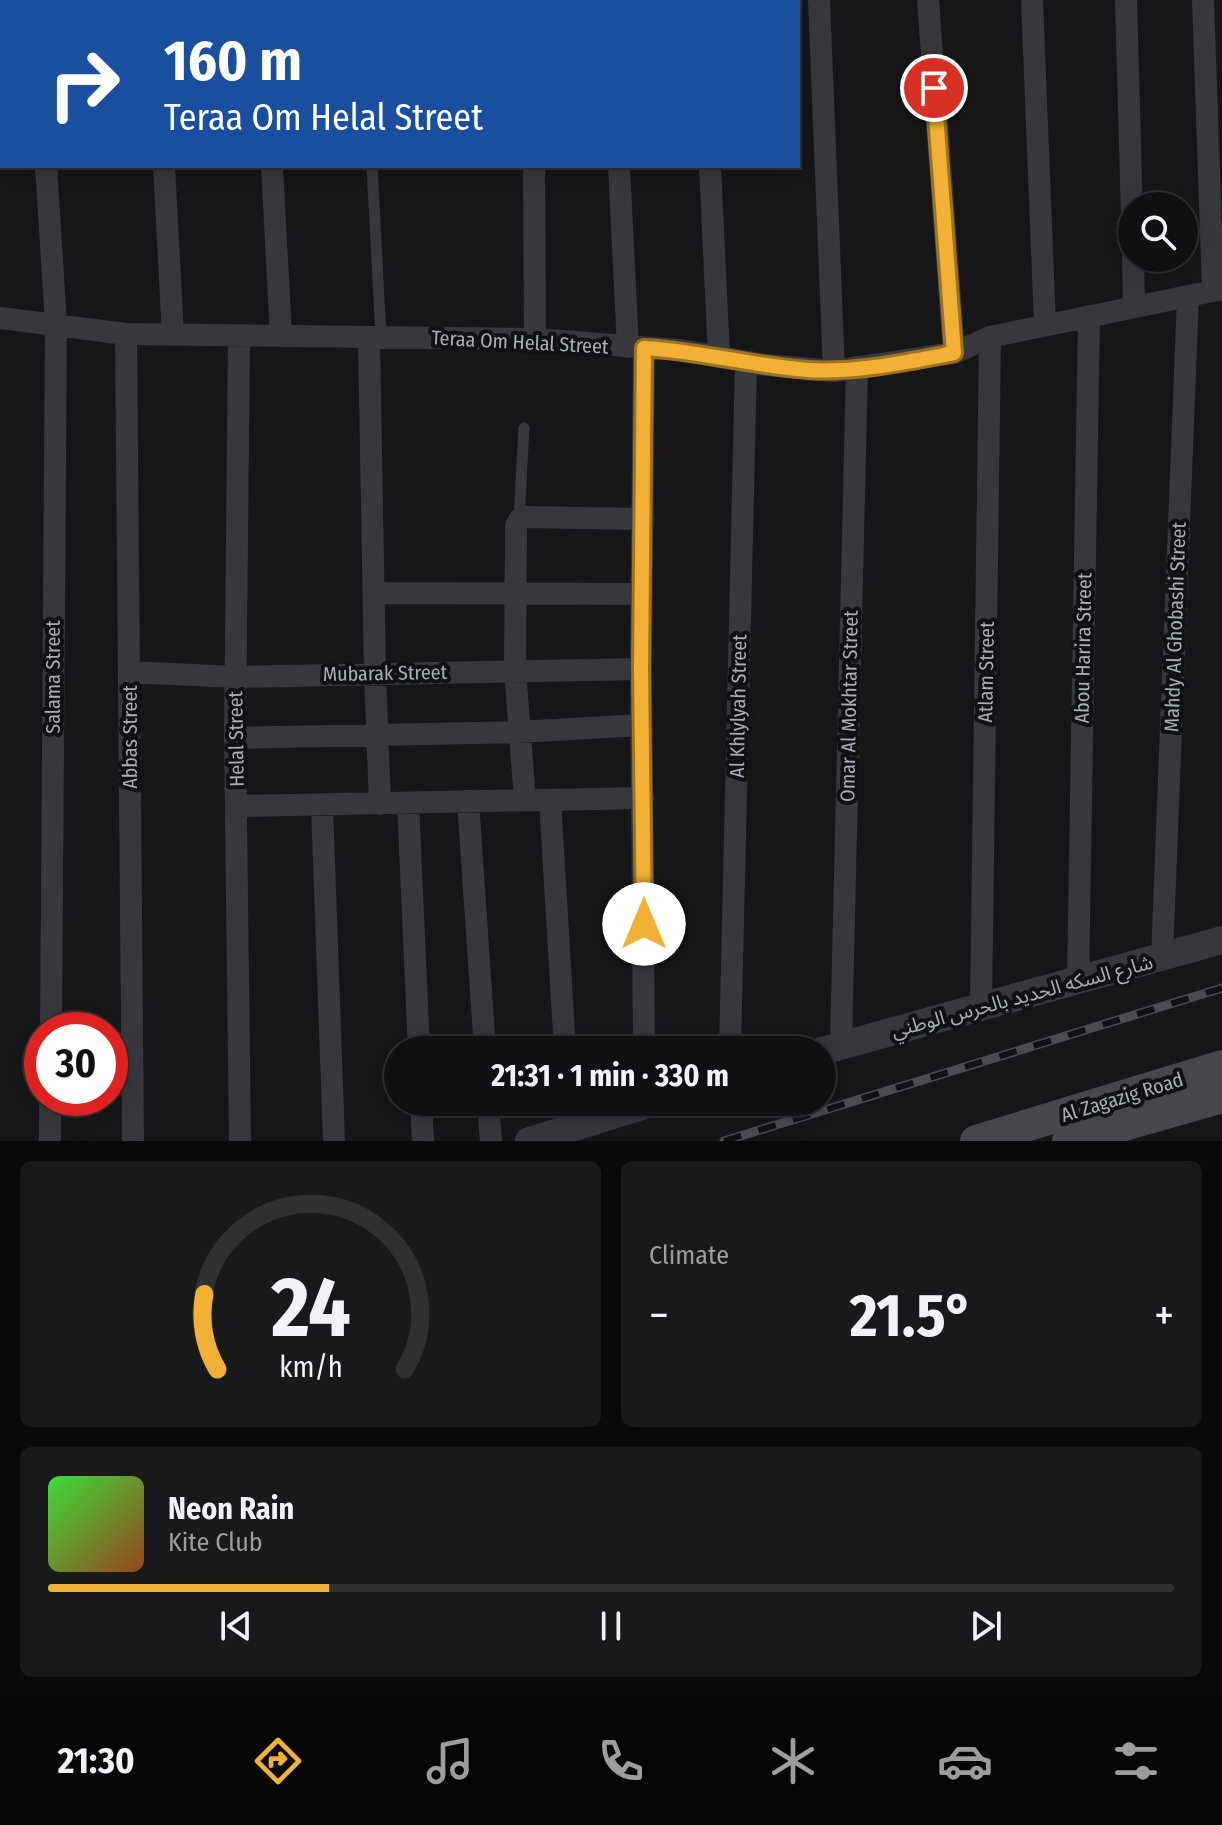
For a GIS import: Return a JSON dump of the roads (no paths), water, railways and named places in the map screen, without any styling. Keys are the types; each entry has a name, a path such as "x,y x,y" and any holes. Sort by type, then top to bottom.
{"main road":[{"name":"Al Zagazig Road","path":"976,1141 1222,1066"},
{"name":"Al Zagazig Road","path":"1068,1141 1222,1097"}],"street":[{"name":"Omar Al Mokhtar Street","path":"819,0 846,369 831,1036"},
{"path":"928,0 954,353"},
{"path":"1032,0 1045,325"},
{"path":"1126,0 1131,192"},
{"path":"1203,0 1218,290"},
{"name":"Salama Street","path":"46,168 56,324 51,1012"},
{"path":"164,168 173,335"},
{"path":"272,168 281,336"},
{"path":"534,168 535,339"},
{"path":"619,168 636,348 643,519 644,1036"},
{"path":"710,168 719,357"},
{"path":"1133,272 1134,307"},
{"name":"Teraa Om Helal Street","path":"0,318 126,334 535,339 679,350 746,362 846,369 954,353 990,337 1218,290"},
{"name":"Mahdy Al Ghobashi Street","path":"1162,958 1188,296"},
{"name":"Abou Harira Street","path":"1078,981 1089,316"},
{"name":"Abbas Street","path":"126,334 133,1141"},
{"name":"Helal Street","path":"239,337 235,738 240,1141"},
{"path":"375,337 374,593 380,804"},
{"name":"Atlam Street","path":"981,1007 990,337"},
{"name":"Al Khlylyah Street","path":"730,1036 746,362"},
{"path":"525,800 515,670 516,526 519,520 534,517 643,519"},
{"path":"374,593 642,594"},
{"name":"Mubarak Street","path":"129,672 235,677 641,669"},
{"path":"235,738 519,732 641,725"},
{"path":"237,806 643,798"},
{"path":"550,800 564,1036"},
{"path":"468,801 484,1036"},
{"path":"408,803 418,1036"},
{"path":"322,806 334,1141"},
{"name":"شارع السكه الحديد بالحرس الوطني","path":"836,1047 1222,940"},
{"path":"50,1116 50,1141"},
{"path":"422,1116 423,1141"},
{"path":"489,1116 491,1141"},
{"path":"529,1141 567,1116"}],"lane":[{"path":"372,168 375,337"},
{"path":"519,520 524,428"}],"railway":[{"path":"724,1141 1222,988"}]}
